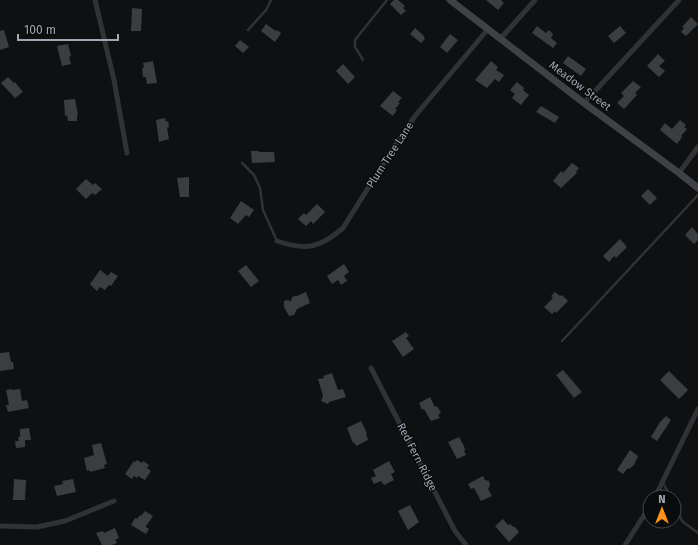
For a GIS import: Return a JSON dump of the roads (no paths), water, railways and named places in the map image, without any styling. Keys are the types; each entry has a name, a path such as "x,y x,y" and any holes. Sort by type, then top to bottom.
{"street":[{"path":"94,0 114,80 128,152"},
{"name":"Meadow Street","path":"450,0 698,188"},
{"path":"501,38 535,0"},
{"path":"584,103 679,0"},
{"name":"Plum Tree Lane","path":"277,241 294,247 312,246 322,243 344,228 390,153 415,116 488,29"},
{"path":"679,173 698,147"},
{"name":"Red Fern Ridge","path":"371,368 455,531 466,545"},
{"path":"660,489 698,410"},
{"path":"0,526 37,527 65,522 114,501"},
{"path":"625,545 642,518"}],"lane":[{"path":"248,30 266,10 271,0"},
{"path":"363,60 355,47 355,40 387,0"},
{"path":"242,163 254,175 260,188 263,210 277,241"},
{"path":"562,341 698,195"},
{"path":"663,483 666,489"},
{"path":"682,522 698,533"}]}
